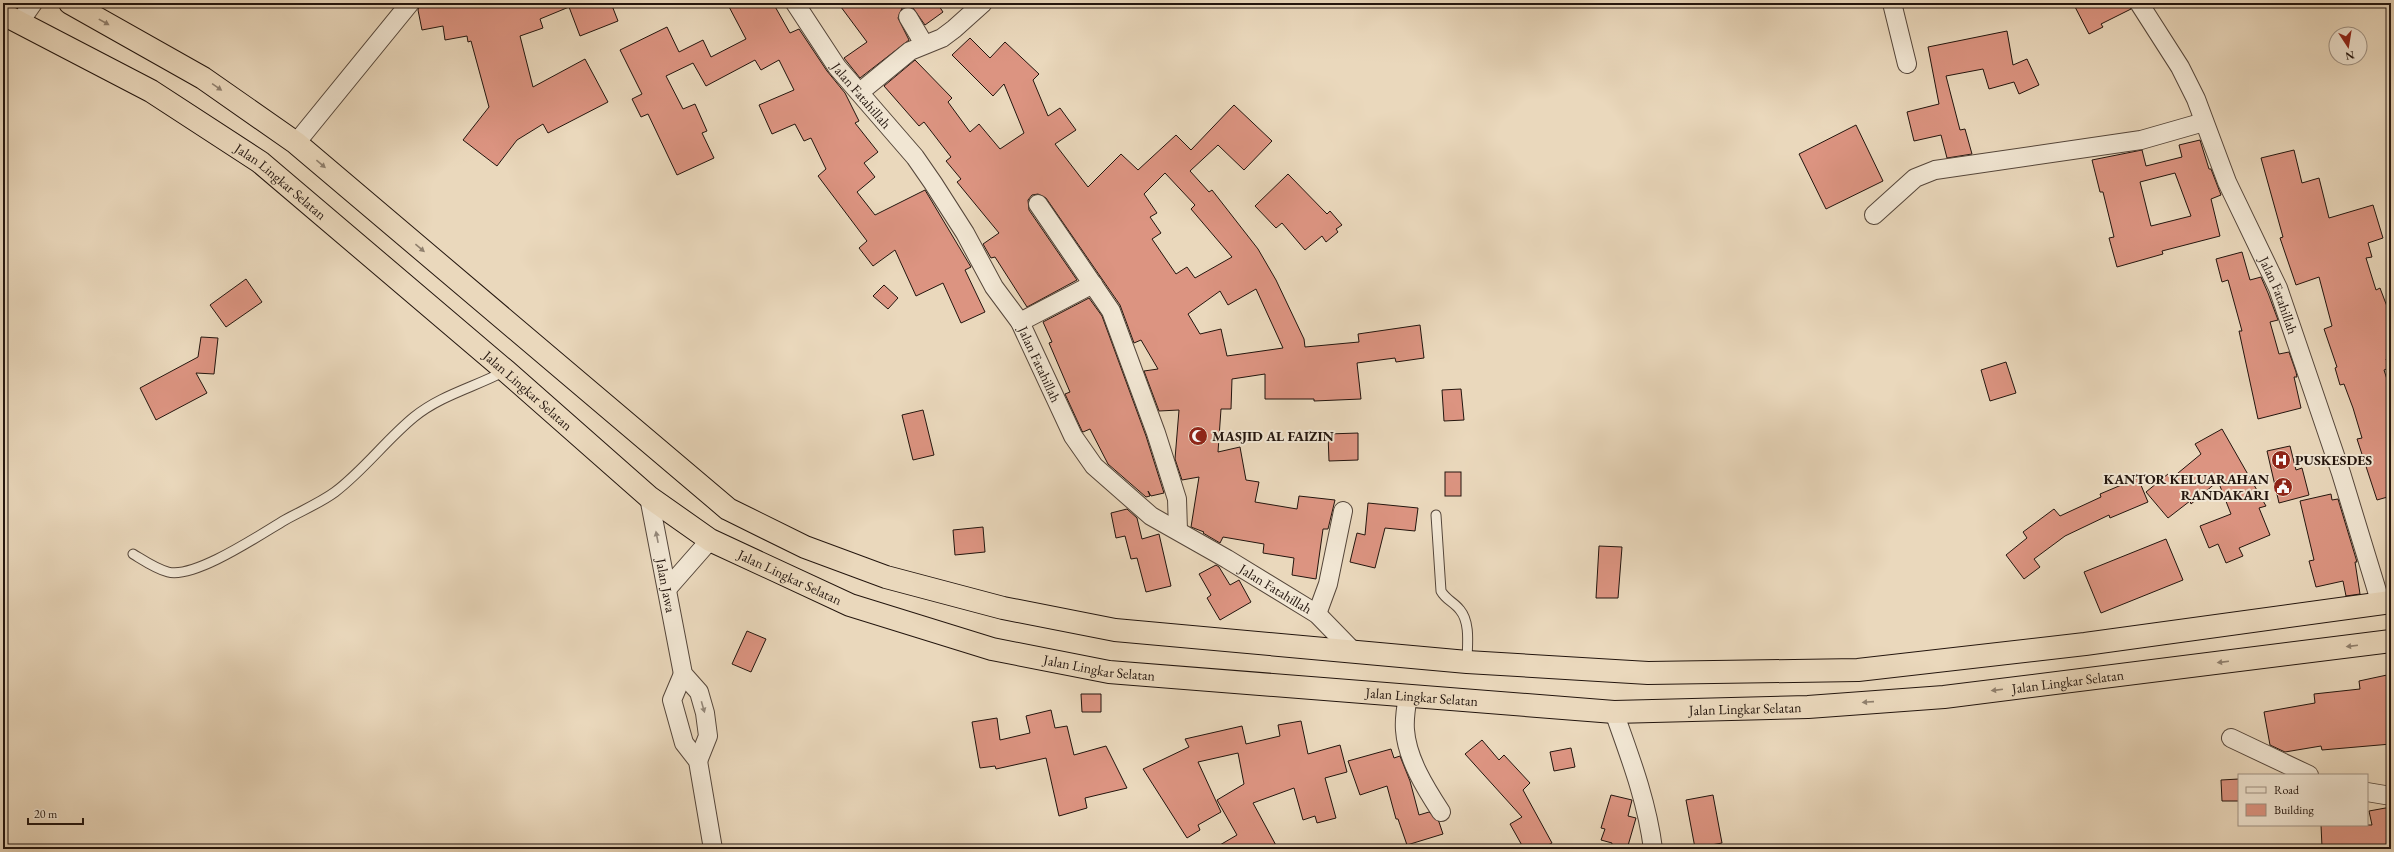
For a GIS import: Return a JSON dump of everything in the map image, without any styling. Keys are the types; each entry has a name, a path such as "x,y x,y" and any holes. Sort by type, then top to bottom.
{"highway":[{"path":"70,3 203,78 296,143 728,509 805,548 886,576 1003,608 1115,630 1467,662 1648,673 1858,670 2085,644 2386,603"},
{"name":"Jalan Lingkar Selatan","path":"11,19 151,92 260,162 506,370 649,497 710,540 850,605 992,649 1093,669 1614,712 1816,706 1944,697 2391,641"},
{"path":"796,581 805,548"},
{"path":"2085,644 2090,678"}],"street":[{"path":"11,19 33,3"},
{"path":"296,143 410,3"},
{"name":"Jalan Fatahillah","path":"795,3 838,67 914,157 933,183 965,233 994,287 1020,322 1057,404 1083,452 1094,466 1151,516 1178,530 1317,614 1354,652"},
{"path":"860,92 910,51 924,44 942,38 954,30 983,3"},
{"path":"1892,3 1907,64"},
{"name":"Jalan Fatahillah","path":"2139,3 2180,67 2196,99 2227,182 2278,288 2386,603"},
{"path":"908,17 924,44"},
{"path":"1874,215 1915,178 1935,170 2127,142 2204,122"},
{"path":"1038,204 1111,311 1156,433 1177,499 1178,530"},
{"path":"1020,322 1093,284"},
{"name":"Jalan Jawa","path":"649,497 683,674"},
{"path":"1317,614 1328,584 1343,511"},
{"path":"667,589 710,540"},
{"path":"698,761 708,736 705,713 699,692 683,674 672,700 684,744 698,761 713,849"},
{"path":"1408,696 1405,723 1406,739 1420,774 1441,812"},
{"path":"1614,712 1649,819 1653,849"},
{"path":"2231,738 2307,774"},
{"path":"2368,792 2391,796"}],"lane":[{"path":"133,554 168,572 182,572 234,550 334,492 374,458 413,418 432,404 454,393 480,385 506,370"},
{"path":"1436,515 1441,591 1444,598 1460,609 1464,617 1467,628 1467,662"}],"building":[{"path":"420,3 611,3 618,21 580,36 569,7 540,19 543,28 520,36 533,87 585,59 608,102 548,133 543,124 517,140 497,166 463,140 489,107 471,41 468,42 467,36 445,40 443,26 422,30 418,10"},
{"path":"727,3 773,3 790,33 799,29 827,71 845,93 859,121 855,123 878,152 864,163 875,177 857,192 875,215 925,190 971,267 965,270 985,312 961,323 943,283 916,296 895,250 873,266 859,248 867,241 818,176 826,169 811,138 804,141 795,124 772,134 759,105 794,90 779,60 761,70 755,60 706,86 693,63 666,76 683,109 695,104 707,131 702,133 714,158 677,175 648,114 641,117 632,99 642,94 620,50 667,27 679,52 703,40 711,57 746,39"},
{"path":"838,3 937,3 943,12 925,25 913,8 902,8 898,18 909,40 860,78 844,58 867,42"},
{"path":"2073,3 2129,3 2131,9 2101,24 2103,27 2089,34"},
{"path":"2007,31 2013,65 2027,59 2039,85 2019,94 2014,82 1989,89 1983,69 1946,76 1960,130 1965,129 1972,154 1947,158 1941,135 1914,141 1907,112 1939,104 1928,47"},
{"path":"970,38 990,58 1005,42 1039,74 1033,80 1048,116 1060,108 1076,130 1055,144 1088,187 1121,154 1138,170 1176,135 1191,150 1234,105 1272,141 1244,170 1218,145 1190,171 1209,192 1212,190 1258,249 1276,280 1304,339 1305,347 1359,342 1358,334 1420,325 1424,358 1396,362 1395,358 1357,363 1361,399 1314,401 1314,399 1265,399 1265,374 1232,379 1231,409 1221,409 1218,452 1240,447 1246,480 1259,482 1255,502 1297,509 1299,496 1335,500 1328,529 1323,529 1316,579 1292,575 1294,558 1263,553 1264,544 1223,537 1220,543 1203,533 1204,532 1191,527 1199,477 1182,480 1175,459 1179,410 1159,411 1144,371 1158,369 1141,340 1134,343 1120,305 1046,198 1038,194 1032,195 1028,200 1029,210 1077,280 1027,307 995,257 991,258 983,244 999,233 957,182 961,179 946,161 951,157 924,122 919,126 884,86 915,60 952,98 948,102 970,132 979,124 1000,149 1024,133 1004,84 993,96 952,55","holes":["1165,173 1195,205 1191,209 1232,257 1195,278 1187,267 1176,274 1152,239 1161,233 1150,217 1157,213 1144,194","1256,289 1283,348 1227,356 1221,329 1200,334 1188,314 1220,291 1228,305"]},
{"path":"1856,125 1883,181 1826,209 1799,154"},
{"path":"2200,140 2209,169 2211,169 2221,195 2211,199 2220,236 2162,251 2163,254 2117,267 2109,238 2114,237 2103,192 2100,192 2092,160 2142,150 2146,166 2182,157 2179,145","holes":["2175,173 2191,216 2151,226 2140,182"]},
{"path":"2294,150 2302,183 2319,178 2329,218 2373,205 2383,238 2368,243 2372,257 2366,258 2376,290 2380,288 2391,317 2391,357 2386,359 2389,368 2384,370 2391,392 2391,496 2377,500 2357,439 2362,438 2353,408 2344,384 2340,385 2335,368 2337,367 2324,329 2332,326 2319,277 2296,285 2280,238 2283,237 2261,158"},
{"path":"1288,174 1327,214 1330,211 1342,225 1336,229 1338,232 1326,242 1322,236 1305,250 1282,223 1276,228 1255,206"},
{"path":"2242,252 2250,280 2261,277 2268,293 2278,320 2270,322 2279,354 2289,352 2296,372 2297,377 2294,377 2301,408 2258,419 2239,331 2242,331 2228,280 2222,282 2216,259"},
{"path":"246,279 262,302 226,327 210,305"},
{"path":"884,285 898,298 888,309 873,296"},
{"path":"1089,298 1102,316 1146,436 1164,493 1151,496 1148,491 1150,496 1146,497 1108,464 1090,429 1083,432 1082,431 1065,394 1070,392 1049,343 1052,342 1043,322"},
{"path":"201,337 218,338 214,374 196,373 207,393 156,420 140,388 198,357"},
{"path":"2006,362 2016,393 1990,401 1981,370"},
{"path":"1461,389 1464,420 1444,421 1442,390"},
{"path":"923,410 934,455 913,460 902,415"},
{"path":"2222,429 2266,506 2259,508 2270,535 2239,548 2243,556 2226,563 2218,544 2209,548 2200,526 2231,514 2218,481 2191,504 2190,501 2168,518 2146,492 2168,474 2172,478 2201,454 2195,444"},
{"path":"1358,433 1358,460 1329,461 1328,434"},
{"path":"2290,446 2296,470 2302,468 2309,495 2279,503 2267,451"},
{"path":"1445,472 1461,472 1461,496 1445,496"},
{"path":"2138,478 2148,502 2110,518 2109,515 2065,536 2034,559 2040,567 2024,579 2006,555 2027,538 2023,532 2054,509 2060,516 2101,497 2100,494"},
{"path":"2331,494 2332,500 2338,499 2357,562 2355,562 2360,594 2346,596 2343,581 2316,587 2309,561 2314,560 2300,501"},
{"path":"1368,503 1418,508 1415,531 1385,528 1375,568 1350,562 1357,533 1365,535"},
{"path":"1127,509 1137,518 1142,539 1159,534 1171,586 1146,592 1137,558 1131,559 1125,536 1116,538 1111,513"},
{"path":"983,527 985,552 955,555 953,530"},
{"path":"2166,539 2183,580 2101,613 2084,572"},
{"path":"1599,546 1622,547 1618,598 1596,598"},
{"path":"1216,565 1219,567 1230,585 1239,580 1251,602 1220,620 1207,598 1211,595 1199,574"},
{"path":"747,631 766,639 751,672 732,664"},
{"path":"2387,675 2388,683 2391,682 2391,744 2322,750 2321,746 2285,752 2270,745 2264,712 2315,703 2314,694 2360,689 2359,681"},
{"path":"1081,694 1101,694 1101,712 1082,712"},
{"path":"1051,710 1055,728 1067,726 1074,755 1106,746 1127,788 1085,798 1087,808 1059,816 1046,758 996,769 995,766 980,768 972,722 997,718 1000,740 1030,733 1026,716"},
{"path":"1301,721 1308,754 1340,745 1347,772 1325,778 1336,818 1317,823 1315,816 1303,820 1294,788 1253,803 1278,849 1213,849 1237,835 1217,800 1244,784 1238,753 1198,762 1221,812 1198,825 1200,830 1187,838 1143,769 1189,747 1185,739 1242,726 1246,744 1280,736 1278,725"},
{"path":"1482,740 1499,760 1504,755 1530,783 1523,790 1552,843 1541,849 1524,849 1510,824 1522,817 1465,754"},
{"path":"1571,748 1575,767 1554,771 1550,752"},
{"path":"1391,749 1394,758 1400,756 1410,781 1419,815 1429,812 1439,822 1443,834 1407,845 1398,819 1396,819 1387,786 1360,795 1348,761"},
{"path":"2238,779 2238,801 2222,801 2221,780"},
{"path":"1611,795 1632,800 1628,816 1636,818 1627,849 1611,849 1612,843 1601,840 1605,829 1601,828"},
{"path":"1713,795 1722,843 1695,848 1686,800"},
{"path":"2391,807 2391,849 2330,849 2330,846 2322,847 2321,826 2372,825 2369,811"}],"place":[{"name":"MASJID AL FAIZIN","path":"1198,436"},
{"name":"PUSKESDES","path":"2281,460"},
{"name":"KANTOR KELUARAHAN RANDAKARI","path":"2283,487"}]}
